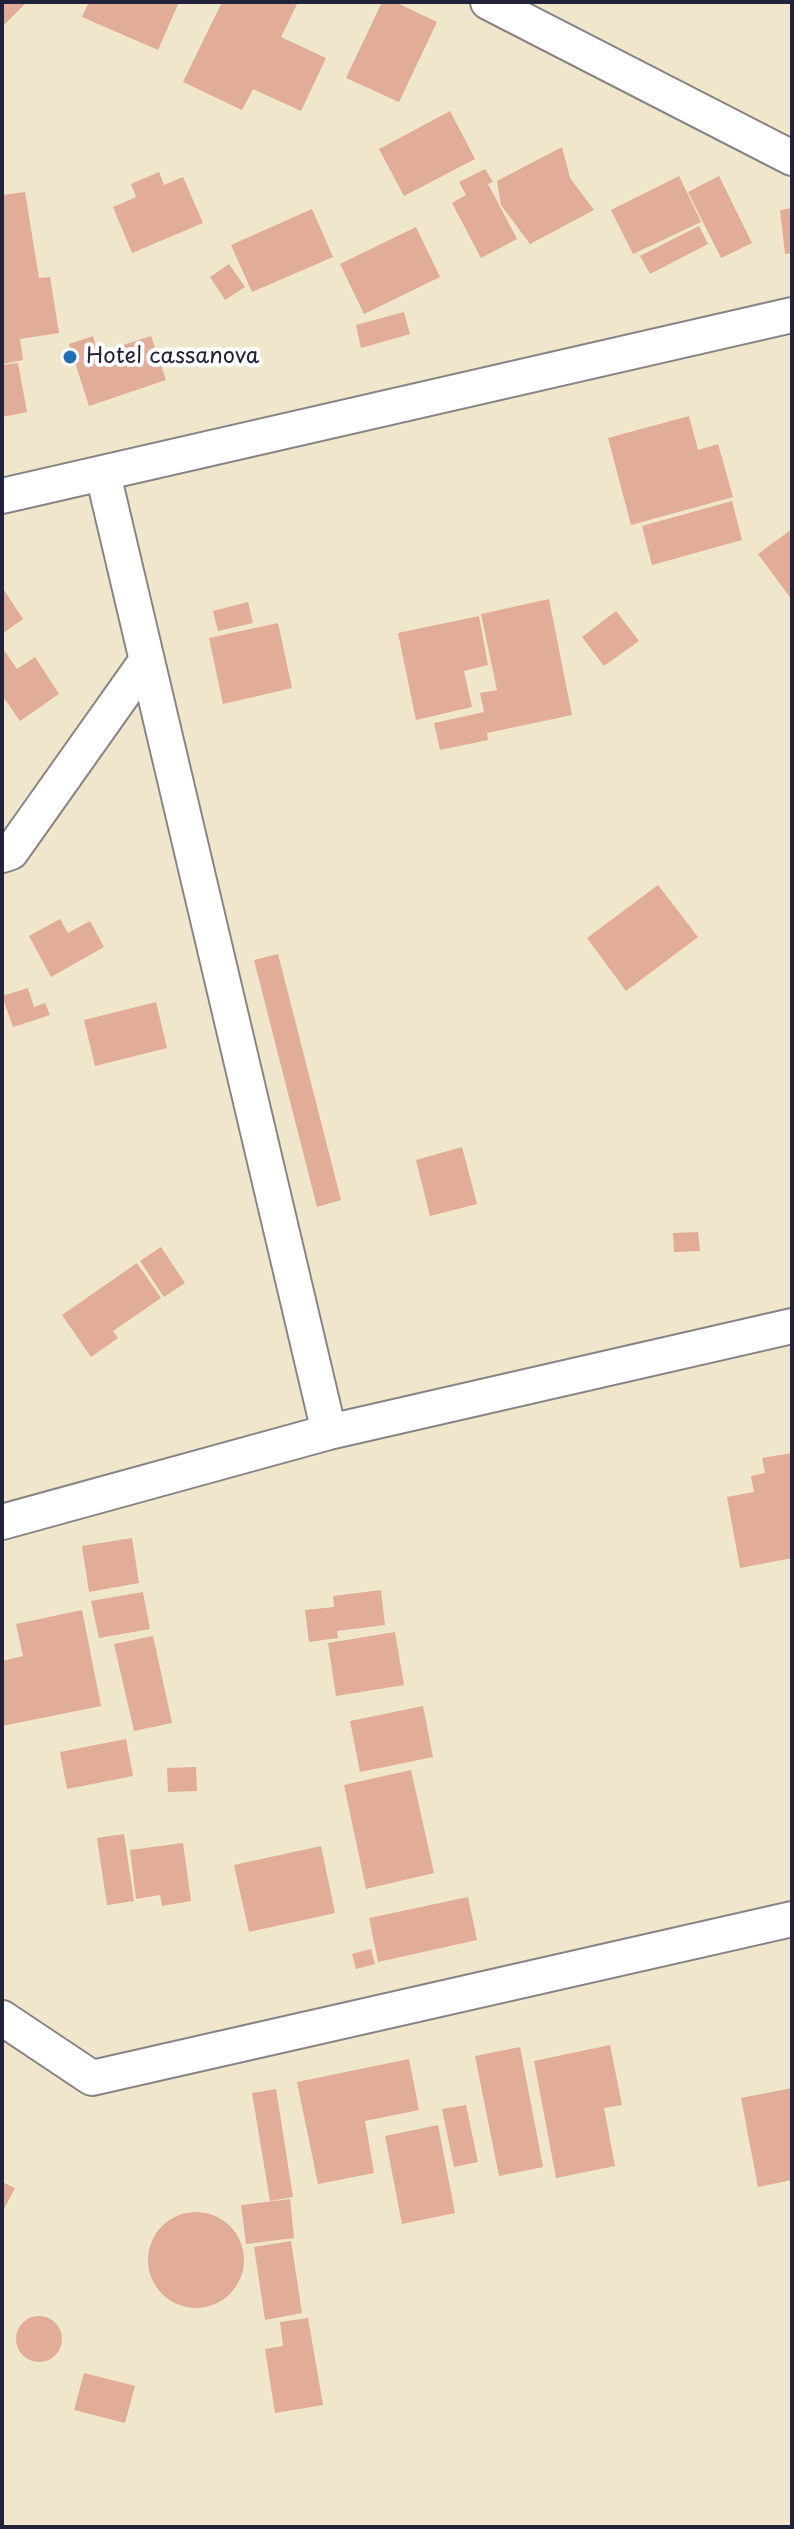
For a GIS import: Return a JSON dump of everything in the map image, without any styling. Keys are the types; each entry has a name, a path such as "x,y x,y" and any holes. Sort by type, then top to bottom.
{"street":[{"path":"488,2 792,158"},
{"path":"2,496 792,315"},
{"path":"103,474 329,1432"},
{"path":"2,855 11,852 147,660"},
{"path":"2,1522 329,1432 792,1326"},
{"path":"2,2018 92,2078 792,1919"}],"building":[{"path":"2,2 27,2 2,27"},
{"path":"89,2 179,2 158,50 82,17"},
{"path":"222,2 298,2 281,37 326,58 301,111 253,89 242,110 183,82"},
{"path":"382,2 395,2 437,22 399,102 346,78"},
{"path":"450,111 475,159 404,196 379,149"},
{"path":"562,147 570,178 594,210 530,244 501,205 497,181"},
{"path":"485,169 493,182 488,184 517,239 481,258 452,203 466,195 459,182"},
{"path":"159,172 164,185 183,177 203,223 132,253 113,207 136,197 131,184"},
{"path":"679,176 701,222 633,254 611,210"},
{"path":"719,176 752,243 721,258 688,192"},
{"path":"25,192 39,278 50,277 59,333 20,339 23,360 2,364 2,195"},
{"path":"792,208 792,253 785,254 780,210"},
{"path":"312,209 333,257 252,292 231,245"},
{"path":"699,226 708,244 650,274 640,256"},
{"path":"416,227 440,277 364,314 340,264"},
{"path":"229,264 245,287 225,300 210,277"},
{"path":"404,312 410,334 361,348 356,325"},
{"path":"93,336 98,353 151,336 166,380 89,406 69,344"},
{"path":"18,363 27,412 2,417 2,365"},
{"path":"689,416 698,450 718,444 733,497 631,525 608,438"},
{"path":"732,501 742,540 652,565 642,526"},
{"path":"792,529 792,600 758,554"},
{"path":"2,587 23,619 2,634"},
{"path":"549,599 572,715 487,733 488,740 440,750 434,723 484,712 480,693 497,690 481,614"},
{"path":"248,602 253,623 218,631 213,611"},
{"path":"616,611 639,641 604,666 582,637"},
{"path":"479,616 488,665 464,671 472,707 416,720 398,633"},
{"path":"278,623 292,688 223,704 209,638"},
{"path":"2,647 17,669 35,657 59,694 20,721 2,695"},
{"path":"658,885 698,937 626,991 587,938"},
{"path":"60,919 68,933 90,921 104,947 51,977 29,936"},
{"path":"278,954 341,1200 317,1207 254,960"},
{"path":"28,988 34,1007 45,1003 50,1015 13,1027 2,996"},
{"path":"156,1002 167,1048 95,1066 84,1020"},
{"path":"462,1147 477,1204 430,1216 416,1160"},
{"path":"698,1232 700,1251 674,1252 673,1233"},
{"path":"161,1247 185,1283 164,1297 140,1261"},
{"path":"137,1263 161,1298 113,1331 118,1338 91,1357 62,1315"},
{"path":"792,1453 792,1558 740,1568 727,1497 754,1492 751,1476 765,1473 762,1458"},
{"path":"132,1538 139,1583 89,1592 82,1546"},
{"path":"381,1590 385,1625 337,1631 338,1638 309,1642 305,1610 334,1607 333,1596"},
{"path":"143,1592 150,1629 99,1638 91,1601"},
{"path":"82,1610 101,1706 2,1726 2,1661 23,1656 16,1624"},
{"path":"395,1632 404,1685 336,1696 328,1643"},
{"path":"153,1636 172,1723 134,1731 114,1644"},
{"path":"423,1706 433,1757 360,1772 350,1721"},
{"path":"126,1739 133,1776 67,1789 60,1752"},
{"path":"196,1767 197,1791 168,1792 167,1768"},
{"path":"411,1770 434,1873 366,1889 344,1785"},
{"path":"124,1834 134,1901 107,1905 97,1838"},
{"path":"183,1843 191,1901 162,1906 160,1895 136,1899 130,1850"},
{"path":"321,1846 335,1913 249,1932 234,1865"},
{"path":"468,1897 477,1940 378,1962 369,1918"},
{"path":"371,1949 375,1964 356,1969 352,1954"},
{"path":"610,2045 622,2105 604,2108 615,2166 556,2178 534,2061"},
{"path":"520,2047 543,2167 499,2176 475,2056"},
{"path":"409,2059 419,2110 365,2121 374,2173 318,2184 297,2082"},
{"path":"792,2088 792,2180 758,2187 741,2098"},
{"path":"276,2089 293,2197 270,2201 252,2093"},
{"path":"466,2105 478,2162 454,2167 442,2109"},
{"path":"438,2125 455,2213 402,2224 385,2136"},
{"path":"2,2182 15,2188 2,2213"},
{"path":"290,2199 294,2238 246,2244 241,2205"},
{"path":"196,2212 214,2216 230,2226 240,2242 244,2260 240,2278 230,2294 214,2304 196,2308 178,2304 162,2294 152,2278 148,2260 152,2242 162,2226 178,2216"},
{"path":"291,2241 302,2313 265,2320 254,2247"},
{"path":"39,2316 55,2323 62,2339 55,2355 39,2362 23,2355 16,2339 23,2323"},
{"path":"308,2318 323,2405 275,2413 265,2349 283,2346 280,2322"},
{"path":"84,2373 135,2386 125,2423 74,2410"}],"place":[{"name":"Hotel cassanova","path":"70,357"}]}
